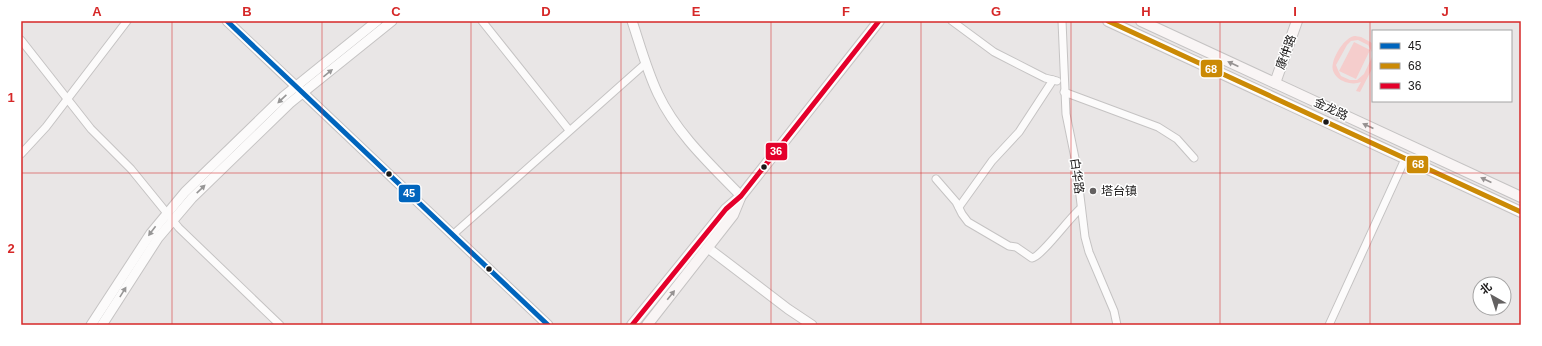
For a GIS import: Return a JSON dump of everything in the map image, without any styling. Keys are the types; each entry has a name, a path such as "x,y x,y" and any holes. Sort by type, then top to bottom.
{"main road":[{"path":"632,325 726,209 741,196 878,21"},
{"name":"金龙路","path":"1108,21 1521,212"},
{"name":"金龙路","path":"1141,21 1521,197"},
{"name":"康仲路","path":"1272,82 1290,21"},
{"name":"康仲路","path":"1272,82 1297,21"},
{"path":"646,325 733,216 741,196"}],"street":[{"path":"21,154 46,127 126,21"},
{"path":"227,21 457,231 556,325"},
{"path":"236,21 302,88 548,325"},
{"path":"91,325 140,249 169,217 192,198 290,103 302,88 378,21"},
{"path":"302,88 392,21"},
{"path":"482,21 570,130"},
{"path":"632,21 658,94 681,130 701,155 741,196"},
{"path":"952,21 994,52 1017,65 1053,80 1064,80"},
{"name":"白华路","path":"1062,21 1064,92 1069,130 1076,163 1081,208 1089,252 1114,311 1117,325"},
{"path":"21,40 91,129 136,175 169,217 280,325"},
{"path":"457,231 646,63"},
{"path":"959,207 992,161 1019,132 1053,80"},
{"path":"1064,92 1158,127 1177,139 1194,158"},
{"path":"1329,325 1406,159"},
{"path":"936,179 956,202 965,218 972,224 988,232 1009,246 1016,247 1030,257 1034,258 1039,255 1067,220 1081,208"},
{"path":"102,325 169,217"},
{"path":"708,248 788,309 812,325"}],"shaded area":[{"path":"1351,37 1361,37 1372,43 1372,52 1368,45 1358,40 1351,41 1347,45 1336,65 1341,76 1350,80 1357,80 1364,74 1372,57 1372,69 1360,92 1356,91 1361,82 1351,83 1341,80 1334,73 1333,68 1334,59 1338,51 1341,46"},
{"path":"1354,42 1370,50 1356,79 1339,71"}],"transit line":[{"name":"45","path":"227,21 548,325"},
{"name":"36","path":"632,325 726,209 741,196 879,21"},
{"name":"68","path":"1108,21 1521,212"}],"place":[{"name":"塔台镇","path":"1093,191"}]}
